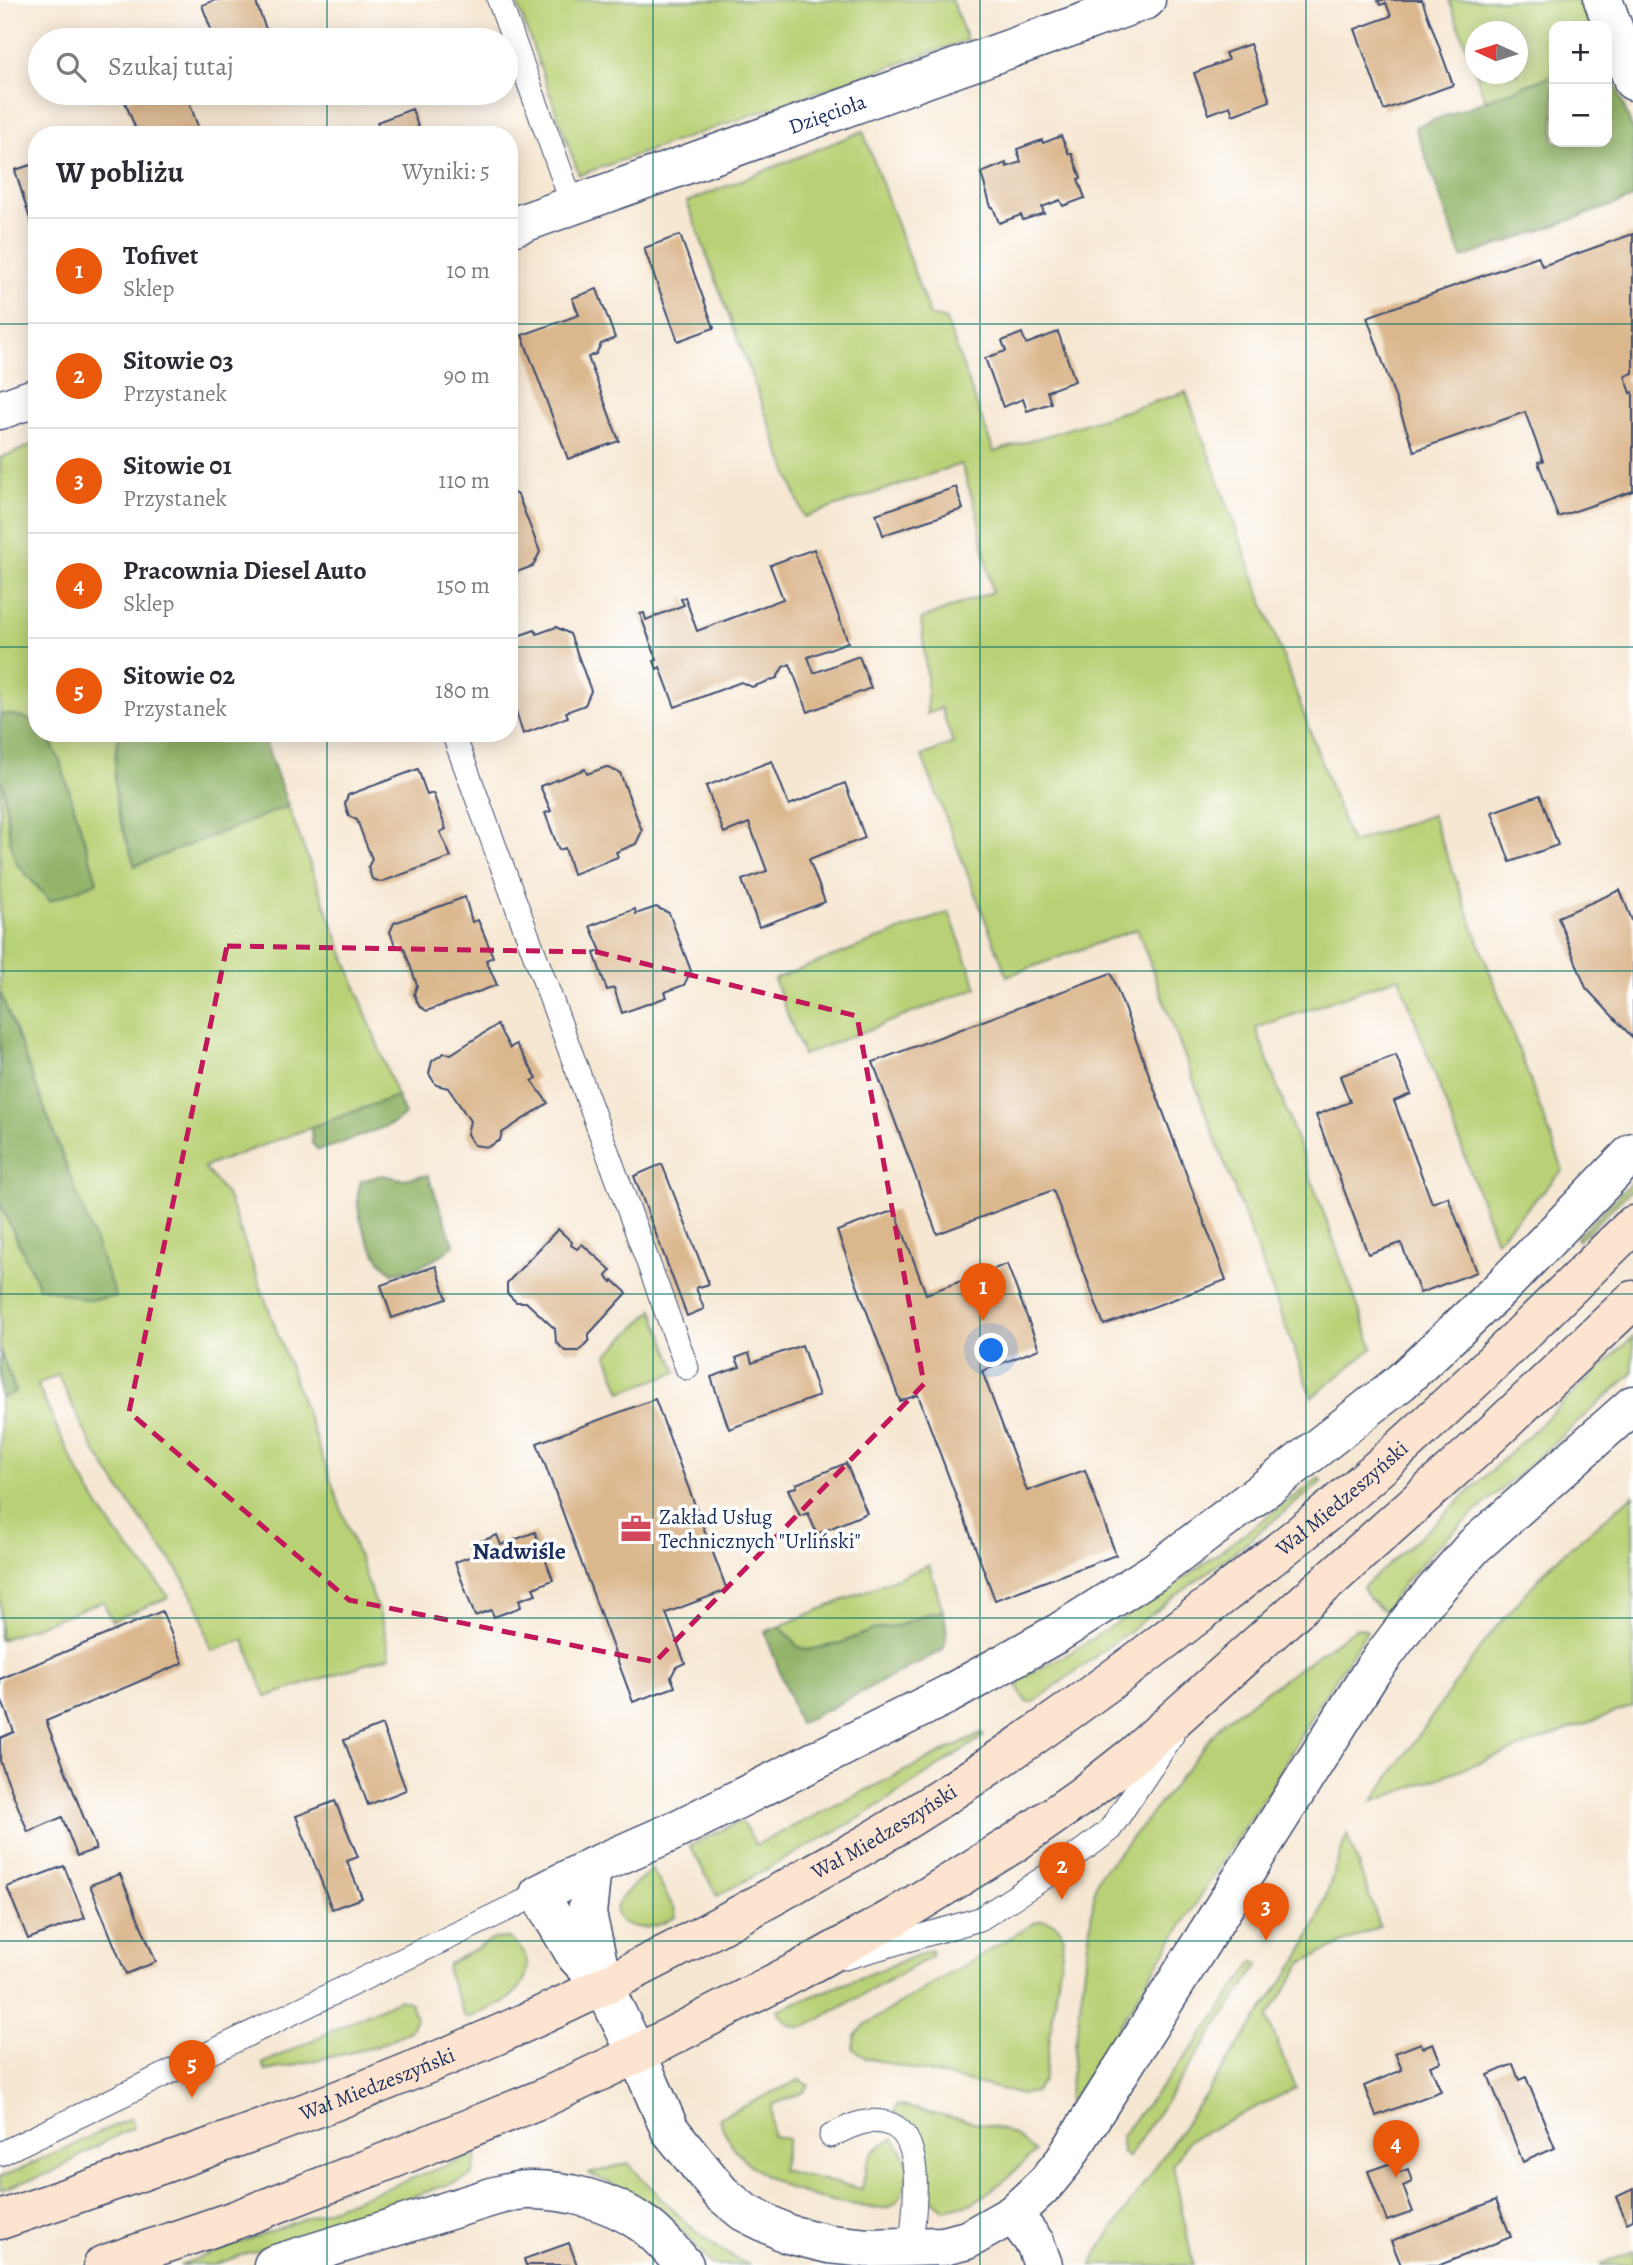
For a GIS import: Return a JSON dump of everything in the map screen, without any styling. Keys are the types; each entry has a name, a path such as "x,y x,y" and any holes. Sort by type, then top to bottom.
{"main road":[{"name":"Wał Miedzeszyński","path":"0,2220 237,2138 474,2045 721,1926 876,1839 955,1789 1121,1674 1277,1553 1371,1475 1485,1371 1633,1225"},
{"path":"103,2265 235,2220 541,2099 637,2054 799,1971 893,1918 1013,1844 1106,1778 1196,1700 1476,1449 1633,1300"}],"street":[{"name":"Dzięcioła","path":"518,225 1146,0"},
{"path":"1603,0 1633,81"},
{"path":"0,410 28,400"},
{"path":"603,1985 576,1956 539,1894 674,1831 949,1694 1058,1633 1156,1571 1401,1382 1500,1289 1633,1152"},
{"path":"593,1867 587,1914 603,1985 670,2130 721,2193 744,2212 788,2234 828,2244 867,2248 943,2246 967,2241 1013,2214 1065,2161 1343,1716 1398,1633 1474,1546 1633,1405"},
{"path":"273,2265 495,2196 528,2190 570,2194 616,2209 641,2222 662,2240 684,2265"},
{"path":"1013,2214 1035,2243 1043,2265"}],"lane":[{"path":"499,0 509,28"},
{"path":"518,53 573,206"},
{"path":"456,742 687,1368"},
{"path":"0,2154 539,1894"},
{"path":"831,2136 849,2126 866,2121 884,2122 899,2129 908,2140 914,2157 915,2182 911,2247"}],"highlighted area":[{"path":"227,946 597,952 857,1016 924,1384 655,1662 349,1600 129,1412"}],"green space":[{"path":"516,0 952,0 967,40 579,175"},
{"path":"1449,0 1585,0 1593,21 1549,21 1549,77 1485,100 1479,84 1528,84 1528,21 1465,21 1465,43"},
{"path":"1612,74 1633,131 1633,198 1462,258 1415,127 1549,77 1549,147 1612,147"},
{"path":"863,131 930,316 946,320 994,452 1186,392 1351,843 1432,815 1563,1170 1496,1241 1399,977 1256,1028 1373,1348 1312,1397 1137,929 1007,976 922,756 953,743 941,708 927,714 927,679 921,619 992,592 977,513 961,464 804,517 687,202"},
{"path":"28,447 28,720 0,715 0,458"},
{"path":"8,714 28,719 28,742 51,742 61,764 97,882 50,901 17,864 11,847 3,785 0,781 0,715"},
{"path":"50,742 118,742 115,758 135,866 288,806 397,1096 204,1167 228,1197 383,1624 390,1656 266,1697 244,1640 211,1651 201,1613 180,1573 92,1446 58,1375 37,1384 83,1480 124,1543 169,1597 112,1621 103,1601 0,1640 0,1398 16,1391 0,1351 0,1203 39,1287 115,1297 0,992 0,781 3,785 11,847 17,864 50,901 97,881 61,764"},
{"path":"118,742 265,742 288,806 135,866 116,801"},
{"path":"949,912 977,988 803,1055 774,979"},
{"path":"0,992 116,1297 87,1300 39,1287 0,1203"},
{"path":"397,1096 405,1115 394,1123 318,1150 312,1143 311,1127"},
{"path":"382,1175 402,1179 428,1175 454,1245 426,1264 392,1273 376,1255 370,1243 358,1205 361,1181"},
{"path":"1633,1181 1633,1188 1578,1241 1577,1237"},
{"path":"653,1310 677,1372 621,1392 607,1355"},
{"path":"1633,1337 1633,1373 1436,1547 1404,1583 1384,1611 1370,1600 1363,1587 1442,1517"},
{"path":"0,1351 16,1392 0,1398"},
{"path":"1319,1478 1323,1481 1228,1557 1034,1702 1026,1702 1017,1687 1024,1676 1072,1652 1190,1574"},
{"path":"1633,1495 1633,1706 1372,1802 1487,1638 1553,1562"},
{"path":"929,1565 943,1611 926,1614 901,1625 873,1630 838,1644 808,1650 798,1647 780,1626"},
{"path":"943,1611 946,1640 943,1650 799,1724 765,1632 780,1626 798,1647 808,1650 838,1644 873,1630 901,1625 926,1614"},
{"path":"1355,1629 1367,1631 1318,1705 1273,1784 1067,2109 1098,1877 1224,1721"},
{"path":"981,1733 984,1736 860,1818 717,1896 690,1846 738,1822 744,1824 756,1845"},
{"path":"1347,1834 1380,1926 1303,1962 1267,2018 1296,2088 1189,2140 1173,2165 1193,2265 1091,2265 1106,2239 1300,1956 1318,1919"},
{"path":"652,1869 675,1910 676,1917 643,1928 623,1923 616,1914 620,1900"},
{"path":"1044,1920 1057,1926 1064,1937 1044,2080 1034,2092 1022,2094 866,2058 853,2048 855,2036 866,2024 1038,1921"},
{"path":"508,1938 525,1955 527,1973 523,1982 508,1999 468,2018 464,2015 447,1972 448,1964 494,1939"},
{"path":"931,1950 932,1956 807,2026 789,2024 777,2010"},
{"path":"1254,1961 1259,1964 1128,2157 1122,2153 1121,2138 1128,2127 1197,2043"},
{"path":"399,1999 411,2003 416,2018 410,2031 375,2047 266,2071 262,2064"},
{"path":"799,2080 809,2085 804,2092 772,2105 772,2136 788,2139 781,2170 862,2189 869,2158 878,2148 894,2139 904,2155 908,2171 902,2194 893,2205 883,2209 874,2208 809,2195 771,2179 739,2154 719,2118"},
{"path":"897,2105 992,2126 1015,2135 1035,2152 1005,2180 973,2203 945,2210 933,2200 929,2189 923,2145 903,2118 894,2114"},
{"path":"131,2118 134,2127 52,2172 0,2190 0,2178"},
{"path":"477,2154 472,2176 213,2265 180,2265"},
{"path":"628,2163 701,2235 750,2265 712,2265 683,2232 662,2214 627,2192 589,2174"},
{"path":"1633,2251 1633,2265 1600,2265"}],"building":[{"path":"215,0 255,0 266,28 210,28 202,5"},
{"path":"1422,0 1453,85 1384,110 1355,29 1391,16 1386,3 1380,5 1378,1"},
{"path":"1250,44 1270,101 1233,115 1230,106 1209,114 1194,73 1228,60 1225,53"},
{"path":"126,105 190,105 198,126 135,126"},
{"path":"412,109 418,126 379,126 377,122"},
{"path":"1061,136 1069,154 1072,154 1085,198 1063,206 1060,200 1042,207 1044,213 1023,220 1021,215 999,223 991,207 981,173 1006,163 1007,167 1021,162 1017,149"},
{"path":"28,166 28,213 15,170"},
{"path":"1633,234 1633,373 1625,376 1631,393 1633,392 1633,491 1558,517 1538,462 1543,461 1525,412 1414,451 1367,317 1538,256 1542,266"},
{"path":"680,235 714,328 678,341 644,248"},
{"path":"597,289 615,338 601,344 596,354 588,357 619,441 568,459 522,335 579,315 572,298"},
{"path":"1058,332 1075,381 1047,391 1051,403 1027,411 1023,399 1003,407 985,358 1006,351 1002,341 1022,333 1026,344"},
{"path":"956,487 963,509 883,535 876,514"},
{"path":"518,495 540,552 533,566 518,572"},
{"path":"814,549 848,642 808,657 814,673 859,656 871,688 808,712 790,664 783,667 777,678 752,687 741,682 675,707 660,667 657,669 654,661 657,660 640,614 644,613 646,620 684,605 681,599 685,597 697,631 783,599 770,565"},
{"path":"556,627 570,634 591,691 585,705 566,712 568,717 523,734 518,718 518,636 535,630 537,634"},
{"path":"772,761 789,805 845,783 865,838 809,859 825,902 759,927 742,880 767,871 749,823 724,833 706,786"},
{"path":"606,767 620,773 642,831 636,844 616,852 618,857 573,874 565,848 559,850 545,813 551,811 540,786 585,769 587,774"},
{"path":"418,769 427,795 433,793 446,829 440,832 451,857 381,882 372,879 368,867 372,859 357,820 349,816 345,804 348,795"},
{"path":"1540,795 1558,845 1510,862 1492,812"},
{"path":"1620,890 1633,923 1633,1038 1586,988 1558,917"},
{"path":"465,897 472,922 478,920 493,957 486,960 497,985 427,1011 419,1006 414,994 417,985 404,948 395,945 390,932 394,923"},
{"path":"656,907 669,913 691,971 684,985 665,992 667,997 622,1013 614,988 607,990 594,953 601,951 590,926 635,909 636,914"},
{"path":"1111,973 1226,1280 1104,1325 1053,1190 937,1234 873,1062"},
{"path":"497,1025 510,1048 516,1044 537,1078 532,1081 548,1103 502,1133 500,1140 488,1147 474,1145 467,1134 470,1121 448,1088 436,1085 429,1074 432,1061 444,1053 451,1054"},
{"path":"1396,1055 1411,1094 1394,1101 1432,1203 1448,1197 1477,1272 1420,1293 1401,1243 1368,1254 1316,1115 1350,1102 1340,1076"},
{"path":"662,1164 709,1284 696,1288 704,1309 687,1316 634,1176"},
{"path":"895,1210 926,1294 1007,1264 1039,1349 982,1371 1027,1491 1085,1470 1116,1555 995,1600 918,1395 900,1401 837,1231"},
{"path":"558,1229 572,1242 571,1245 577,1249 582,1244 611,1270 606,1276 627,1293 589,1334 589,1340 579,1351 565,1351 556,1342 555,1329 526,1302 516,1302 507,1293 507,1283"},
{"path":"436,1266 447,1299 392,1318 381,1285"},
{"path":"802,1345 819,1396 729,1429 711,1377 740,1367 736,1358 749,1353 752,1363"},
{"path":"655,1399 727,1590 666,1613 685,1663 676,1667 671,1677 675,1687 633,1702 537,1443"},
{"path":"846,1463 867,1513 817,1534 808,1513 800,1516 788,1489"},
{"path":"535,1532 553,1580 533,1588 536,1594 519,1600 521,1607 494,1617 491,1610 475,1616 455,1562 475,1555 471,1545 497,1535 501,1545"},
{"path":"162,1611 183,1663 46,1721 96,1849 77,1856 62,1817 28,1832 0,1761 0,1738 14,1732 0,1696 0,1679"},
{"path":"382,1725 406,1790 368,1805 344,1740"},
{"path":"335,1801 358,1857 347,1861 362,1898 332,1909 296,1816"},
{"path":"64,1866 85,1918 28,1939 7,1887"},
{"path":"120,1874 156,1962 126,1974 90,1885"},
{"path":"1421,2043 1423,2048 1433,2044 1441,2062 1430,2066 1441,2091 1376,2116 1364,2086 1402,2070 1395,2053"},
{"path":"1513,2064 1519,2080 1526,2077 1555,2148 1523,2162 1488,2075"},
{"path":"1394,2162 1398,2173 1408,2169 1412,2182 1403,2186 1413,2212 1387,2221 1368,2171"},
{"path":"1633,2189 1633,2220 1627,2223 1616,2197"},
{"path":"1496,2200 1511,2237 1440,2265 1401,2265 1391,2241"},
{"path":"569,2243 577,2265 526,2265 524,2259"}],"place":[{"name":"Tofivet","path":"983,1321"},
{"name":"Zakład Usług Technicznych \"Urliński\"","path":"636,1529"},
{"name":"Sitowie 03","path":"1062,1900"},
{"name":"Sitowie 01","path":"1266,1941"},
{"name":"Sitowie 02","path":"192,2098"},
{"name":"Pracownia Diesel Auto","path":"1396,2178"}],"district":[{"name":"Nadwiśle","path":"519,1551"}]}
